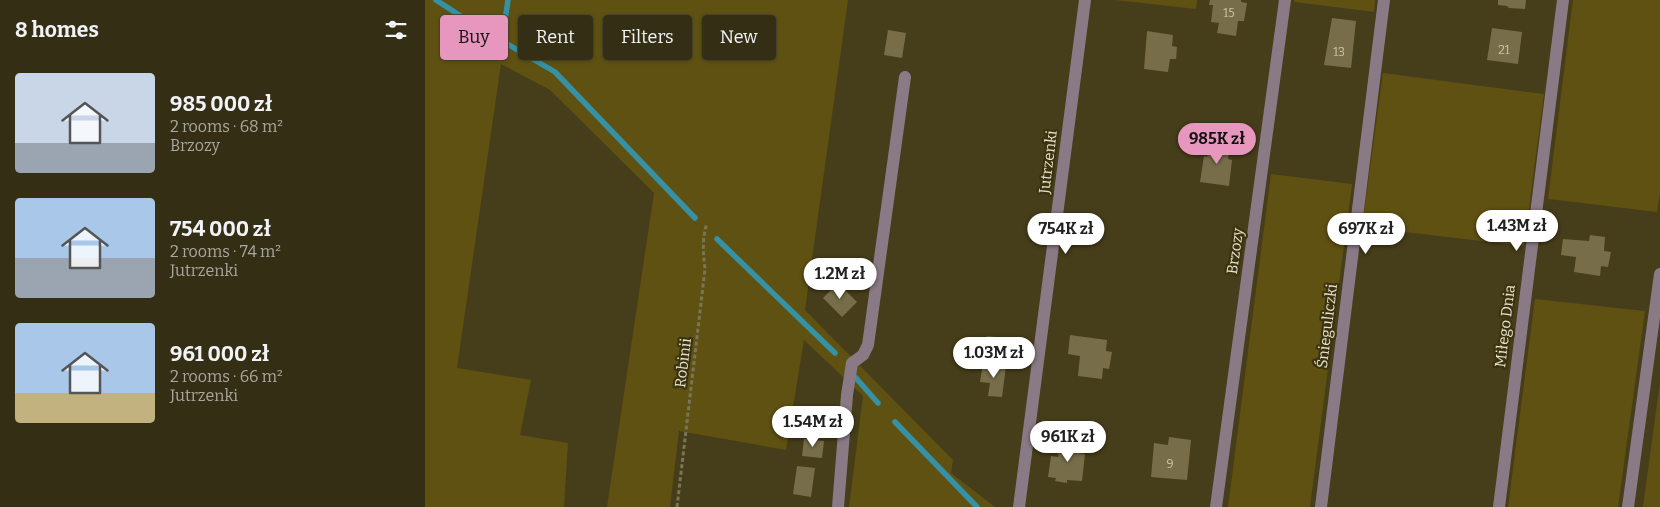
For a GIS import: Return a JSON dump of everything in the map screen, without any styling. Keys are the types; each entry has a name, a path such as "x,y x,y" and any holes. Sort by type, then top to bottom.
{"street":[{"name":"Jutrzenki","path":"1019,507 1085,0"},
{"name":"Brzozy","path":"1216,507 1285,0"},
{"name":"Śnieguliczki","path":"1321,507 1384,0"},
{"name":"Miłego Dnia","path":"1499,507 1563,0"},
{"path":"838,507 847,395 852,363 863,355 868,345 905,77"},
{"path":"1628,507 1660,274"}],"path":[{"name":"Robinii","path":"677,507 705,269 703,255 704,234 707,223"}],"shaded area":[{"path":"425,0 848,0 805,310 953,460 951,473 995,507 849,507 863,396 804,340 786,450 679,431 670,507 607,507 654,193 550,90 501,64 457,368 531,380 520,435 568,443 564,507 425,507"},
{"path":"1115,0 1197,0 1196,9"},
{"path":"1294,0 1375,0 1374,12 1294,2"},
{"path":"1573,0 1660,0 1660,193 1657,212 1548,199"},
{"path":"1383,73 1544,94 1524,246 1362,227"},
{"path":"1271,174 1352,184 1310,507 1228,507"},
{"path":"1535,299 1645,311 1618,507 1508,507"},
{"path":"1660,382 1660,507 1643,507"}],"building":[{"path":"1210,0 1241,0 1241,2 1247,3 1244,21 1238,21 1236,36 1217,33 1219,23 1211,22 1213,5 1209,5"},
{"path":"1498,0 1526,0 1525,9 1498,5"},
{"path":"1332,18 1356,21 1351,68 1324,65"},
{"path":"1492,28 1522,32 1518,64 1487,60"},
{"path":"888,30 906,33 902,58 884,55"},
{"path":"1147,31 1173,35 1172,46 1177,47 1176,59 1170,59 1168,72 1144,69"},
{"path":"1210,141 1230,144 1228,159 1232,160 1229,186 1200,182 1204,156 1207,157"},
{"path":"1590,235 1605,237 1604,251 1611,252 1608,267 1601,266 1600,276 1574,272 1576,257 1561,255 1563,239 1589,241"},
{"path":"838,283 857,302 842,317 823,298"},
{"path":"1070,335 1107,340 1106,351 1112,352 1109,369 1103,368 1102,379 1078,376 1080,356 1068,354"},
{"path":"987,336 1006,338 1004,352 985,350"},
{"path":"983,363 1006,366 1002,397 988,396 990,383 980,382"},
{"path":"1169,437 1191,440 1187,480 1151,477 1154,443 1168,445"},
{"path":"804,439 824,441 822,458 802,456"},
{"path":"1060,441 1081,444 1079,453 1085,454 1082,481 1067,480 1067,483 1055,481 1056,478 1048,477 1051,456 1058,457"},
{"path":"797,466 815,468 811,497 793,494"}],"waterway":[{"path":"436,0 459,15"},
{"path":"506,15 508,0"},
{"path":"508,44 555,72 695,218"},
{"path":"717,239 835,353"},
{"path":"856,378 878,403"},
{"path":"895,422 977,507"}]}
